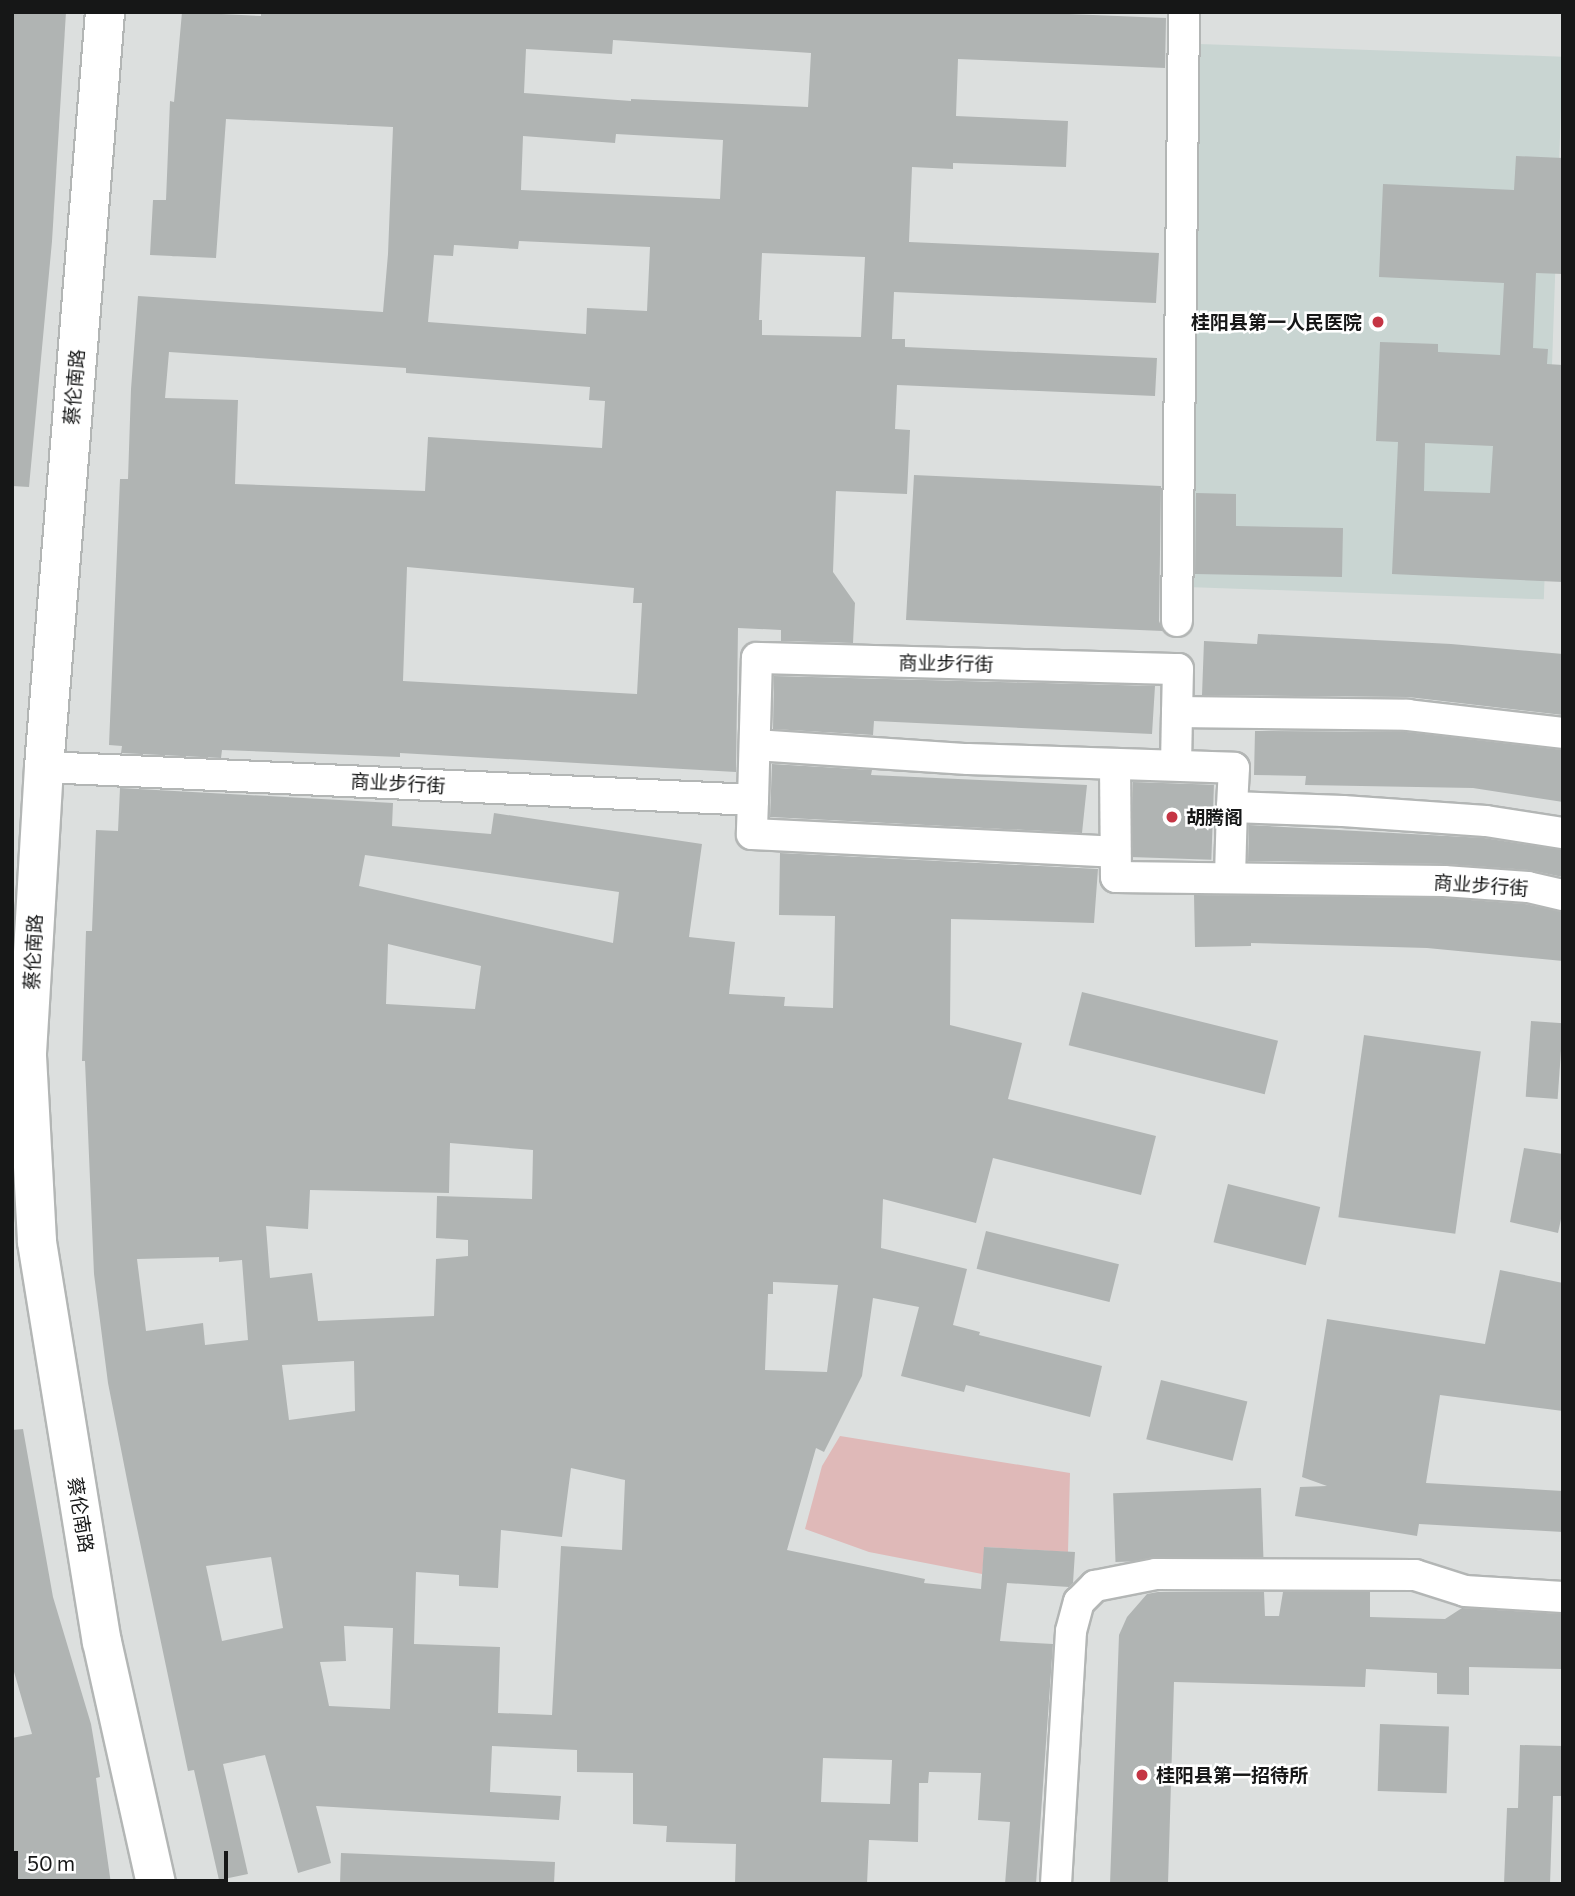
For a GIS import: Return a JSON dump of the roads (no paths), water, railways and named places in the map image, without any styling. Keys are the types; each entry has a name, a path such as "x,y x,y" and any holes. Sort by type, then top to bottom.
{"main road":[{"name":"蔡伦南路","path":"105,12 44,767 27,1056 37,1242 102,1642 156,1884"}],"street":[{"path":"1177,621 1184,12"},
{"name":"商业步行街","path":"1115,852 752,834 757,658 1178,669 1176,765"},
{"path":"1177,712 1408,715 1563,733"},
{"path":"755,745 968,760 1234,768 1230,877"},
{"name":"商业步行街","path":"1115,764 1116,877 1444,881 1528,887 1563,895"},
{"name":"商业步行街","path":"44,767 753,800"},
{"path":"1232,807 1474,820 1563,833"},
{"path":"1056,1884 1071,1631 1079,1602 1095,1586 1156,1574 1415,1575 1465,1591 1563,1597"}],"place":[{"name":"桂阳县第一人民医院","path":"1378,322"},
{"name":"胡腾阁","path":"1172,817"},
{"name":"桂阳县第一招待所","path":"1142,1775"}]}
